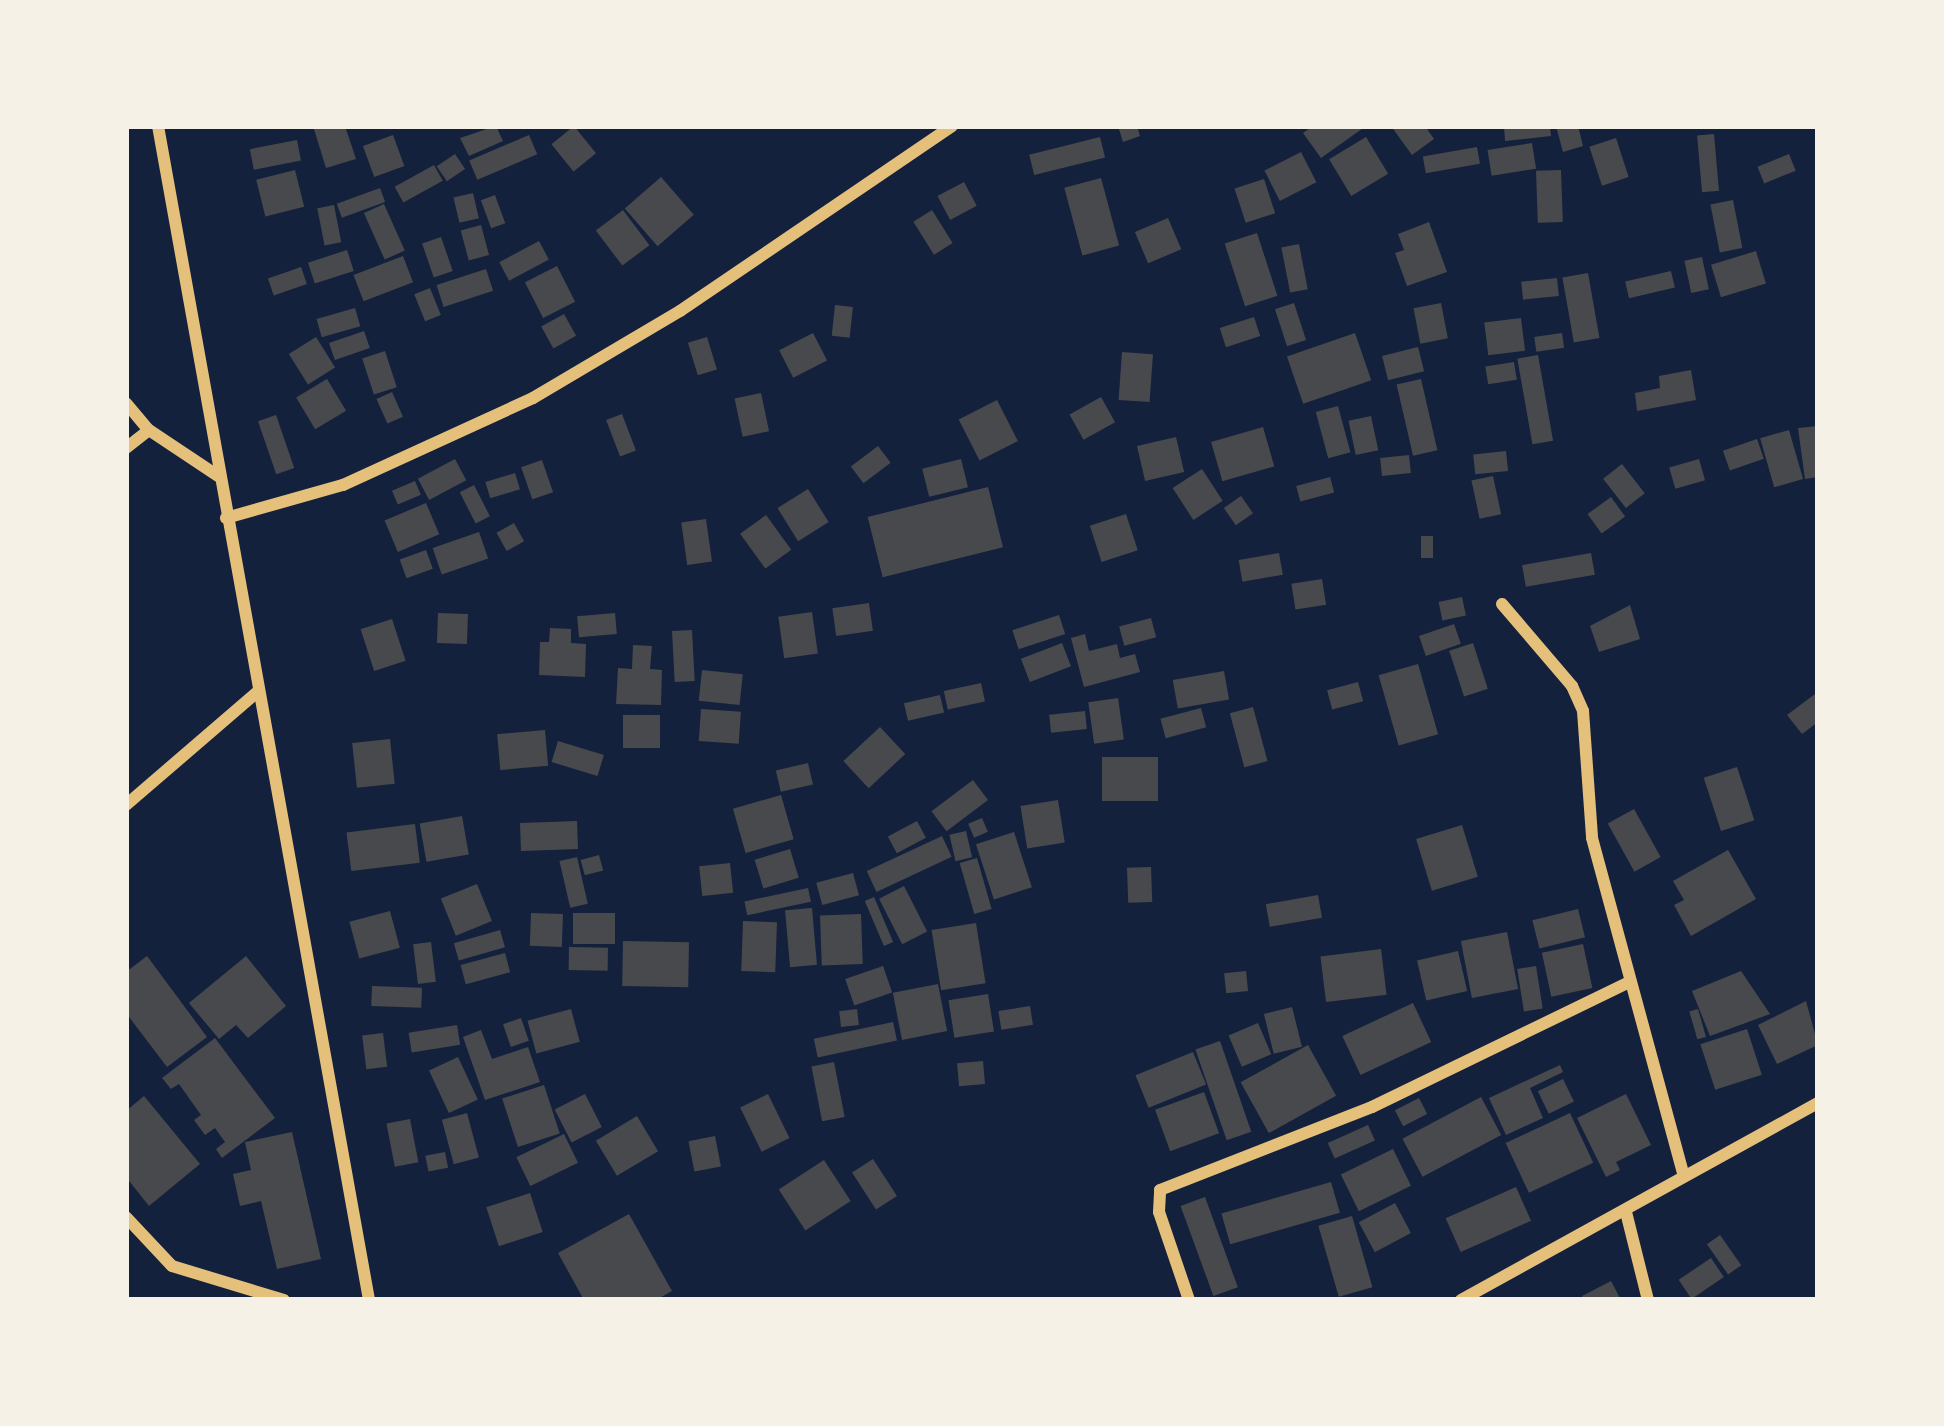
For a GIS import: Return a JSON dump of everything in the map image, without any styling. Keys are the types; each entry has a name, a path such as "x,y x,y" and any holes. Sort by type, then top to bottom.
{"street":[{"path":"158,126 256,693 369,1300"},
{"path":"226,518 343,485 533,398 680,311 952,126"},
{"path":"126,403 148,430 219,477"},
{"path":"126,448 148,430"},
{"path":"1502,604 1572,686 1583,711 1592,838 1683,1174"},
{"path":"126,806 256,693"},
{"path":"1189,1300 1159,1212 1160,1190 1372,1107 1630,982"},
{"path":"1461,1300 1818,1103"},
{"path":"1626,1212 1648,1300"},
{"path":"126,1217 172,1266 284,1300"}],"building":[{"path":"313,126 345,126 356,159 326,168"},
{"path":"496,126 503,141 469,156 460,138"},
{"path":"574,126 596,153 573,171 551,144"},
{"path":"1118,126 1137,126 1140,136 1123,142"},
{"path":"1313,126 1366,126 1321,158 1303,133"},
{"path":"1391,126 1425,126 1434,139 1412,155"},
{"path":"1504,126 1550,126 1551,136 1505,141"},
{"path":"1556,126 1578,126 1583,146 1563,152"},
{"path":"1714,134 1719,191 1702,192 1697,135"},
{"path":"393,135 404,166 374,177 363,146"},
{"path":"529,135 537,154 477,180 469,160"},
{"path":"1100,137 1105,157 1034,175 1029,155"},
{"path":"1366,137 1388,174 1351,196 1329,159"},
{"path":"1616,138 1629,177 1602,186 1589,147"},
{"path":"297,140 301,161 254,170 250,149"},
{"path":"1532,143 1536,169 1492,176 1488,150"},
{"path":"1477,147 1480,164 1426,173 1423,157"},
{"path":"1301,152 1316,182 1280,201 1264,171"},
{"path":"455,154 465,169 447,181 437,166"},
{"path":"1789,154 1796,171 1764,183 1757,167"},
{"path":"434,165 443,181 403,203 395,187"},
{"path":"295,170 304,207 265,217 256,180"},
{"path":"1561,170 1563,222 1538,223 1536,171"},
{"path":"661,177 694,215 658,246 625,208"},
{"path":"1101,178 1119,246 1082,255 1064,188"},
{"path":"1264,179 1275,213 1246,223 1235,189"},
{"path":"964,182 977,206 950,220 938,196"},
{"path":"380,188 385,202 342,218 337,204"},
{"path":"473,193 479,218 459,223 454,197"},
{"path":"495,195 505,223 491,228 481,200"},
{"path":"1733,200 1742,248 1720,252 1710,204"},
{"path":"384,204 405,251 385,260 364,213"},
{"path":"334,205 341,242 325,246 317,208"},
{"path":"623,210 649,245 622,266 596,230"},
{"path":"932,210 953,243 934,255 913,222"},
{"path":"1168,218 1181,249 1148,263 1135,232"},
{"path":"1429,222 1447,272 1407,286 1395,253 1404,250 1398,234"},
{"path":"481,225 489,255 469,260 461,230"},
{"path":"1257,233 1277,296 1245,306 1225,244"},
{"path":"441,237 453,271 434,278 422,244"},
{"path":"539,241 549,260 509,281 499,262"},
{"path":"1299,244 1308,289 1290,293 1281,247"},
{"path":"347,250 354,271 315,284 308,263"},
{"path":"1756,251 1766,284 1721,297 1711,265"},
{"path":"403,256 413,282 364,301 354,275"},
{"path":"1702,257 1709,289 1691,293 1684,261"},
{"path":"557,266 575,302 543,318 525,282"},
{"path":"301,267 307,284 274,295 268,278"},
{"path":"486,269 493,291 444,307 437,285"},
{"path":"1671,271 1675,288 1629,298 1625,282"},
{"path":"1588,273 1599,338 1574,343 1562,278"},
{"path":"1557,278 1559,296 1523,300 1521,282"},
{"path":"430,288 441,315 425,321 414,294"},
{"path":"1294,303 1306,340 1287,346 1275,309"},
{"path":"1441,303 1448,338 1420,344 1414,308"},
{"path":"835,305 853,307 850,338 832,336"},
{"path":"355,308 360,326 322,337 317,319"},
{"path":"564,314 576,336 553,348 541,327"},
{"path":"1254,317 1260,336 1226,347 1220,328"},
{"path":"1521,318 1525,351 1488,355 1484,323"},
{"path":"364,331 370,348 335,360 329,343"},
{"path":"813,333 827,361 793,378 779,350"},
{"path":"1355,333 1371,380 1303,404 1287,356"},
{"path":"1562,333 1564,348 1536,352 1534,337"},
{"path":"316,337 335,368 308,384 289,354"},
{"path":"707,337 717,370 698,375 688,343"},
{"path":"1418,347 1424,371 1388,380 1382,356"},
{"path":"385,351 397,387 374,395 362,358"},
{"path":"1122,352 1153,354 1150,402 1119,400"},
{"path":"1538,355 1553,441 1532,444 1517,359"},
{"path":"1514,362 1517,380 1488,384 1485,367"},
{"path":"1691,370 1696,400 1637,411 1635,393 1660,388 1659,376"},
{"path":"327,379 346,411 315,429 296,398"},
{"path":"1421,379 1437,450 1413,456 1397,385"},
{"path":"392,392 403,417 387,424 376,399"},
{"path":"761,393 769,431 743,437 735,399"},
{"path":"1101,397 1115,422 1084,440 1070,414"},
{"path":"997,400 1018,441 980,461 959,420"},
{"path":"1338,406 1350,452 1328,458 1316,412"},
{"path":"622,414 636,450 620,457 606,420"},
{"path":"276,415 294,468 276,474 258,421"},
{"path":"1371,416 1378,450 1356,455 1349,421"},
{"path":"1818,426 1818,477 1805,479 1798,428"},
{"path":"1263,427 1274,466 1222,481 1211,442"},
{"path":"1789,430 1803,479 1774,487 1760,438"},
{"path":"1176,437 1184,472 1145,481 1137,446"},
{"path":"1757,439 1764,459 1730,471 1723,451"},
{"path":"878,446 891,463 863,483 851,466"},
{"path":"1506,451 1508,471 1475,474 1473,454"},
{"path":"1409,455 1411,473 1382,476 1380,458"},
{"path":"455,459 466,480 429,500 418,479"},
{"path":"961,459 968,487 929,497 922,469"},
{"path":"1699,459 1705,480 1675,489 1669,468"},
{"path":"542,460 553,492 532,499 521,467"},
{"path":"1622,464 1645,493 1626,508 1603,479"},
{"path":"1202,469 1223,501 1193,520 1173,488"},
{"path":"515,473 520,489 490,498 485,482"},
{"path":"1493,476 1501,514 1480,519 1471,481"},
{"path":"1330,477 1334,492 1300,502 1296,486"},
{"path":"415,481 421,495 398,505 392,491"},
{"path":"474,485 490,516 476,523 460,492"},
{"path":"988,487 1003,547 883,577 868,517"},
{"path":"808,489 829,522 798,541 777,508"},
{"path":"1241,496 1253,513 1236,525 1224,508"},
{"path":"1611,497 1625,516 1602,533 1588,514"},
{"path":"426,503 439,534 398,552 385,521"},
{"path":"1126,514 1138,550 1102,562 1090,526"},
{"path":"766,515 791,550 765,569 740,534"},
{"path":"706,519 712,562 687,565 681,522"},
{"path":"514,523 524,541 507,551 497,533"},
{"path":"479,532 488,558 442,574 433,548"},
{"path":"1421,536 1433,536 1433,558 1421,558"},
{"path":"426,550 433,569 407,578 400,560"},
{"path":"1279,553 1283,575 1242,582 1239,560"},
{"path":"1591,553 1595,575 1526,587 1522,565"},
{"path":"1322,579 1326,605 1295,610 1291,584"},
{"path":"1462,597 1466,616 1442,621 1439,602"},
{"path":"869,603 873,631 836,636 832,608"},
{"path":"1630,605 1640,639 1599,652 1590,626"},
{"path":"812,612 818,654 784,658 778,617"},
{"path":"438,613 468,614 467,644 437,643"},
{"path":"615,613 617,634 579,637 577,616"},
{"path":"1059,615 1065,634 1019,649 1012,630"},
{"path":"1151,618 1156,637 1124,646 1119,627"},
{"path":"392,619 406,661 374,671 361,629"},
{"path":"1454,624 1461,644 1426,656 1419,636"},
{"path":"550,628 571,629 571,643 586,644 585,677 539,675 540,642 549,642"},
{"path":"692,630 695,681 675,682 672,631"},
{"path":"1085,634 1089,651 1117,644 1120,658 1135,654 1140,672 1084,687 1071,638"},
{"path":"1062,643 1071,666 1030,682 1021,659"},
{"path":"1473,643 1488,689 1464,696 1449,651"},
{"path":"633,645 652,646 650,669 662,670 661,705 616,704 618,668 632,669"},
{"path":"1418,664 1438,734 1399,745 1379,675"},
{"path":"702,670 743,674 740,705 699,701"},
{"path":"1224,671 1229,700 1178,709 1173,680"},
{"path":"1358,682 1363,701 1332,710 1327,690"},
{"path":"981,683 985,702 948,709 944,691"},
{"path":"1815,694 1818,722 1802,734 1787,715"},
{"path":"940,695 944,713 908,721 904,703"},
{"path":"1118,698 1124,740 1094,744 1088,702"},
{"path":"1253,707 1267,761 1244,767 1230,713"},
{"path":"1201,708 1206,727 1166,738 1160,719"},
{"path":"701,709 741,712 739,744 699,741"},
{"path":"1085,711 1087,729 1051,733 1049,715"},
{"path":"623,715 660,715 660,748 623,748"},
{"path":"880,727 905,754 869,788 843,761"},
{"path":"545,730 548,766 500,770 497,734"},
{"path":"390,739 395,784 357,788 352,743"},
{"path":"558,741 604,755 597,776 552,762"},
{"path":"1102,757 1158,757 1158,801 1102,801"},
{"path":"808,763 813,784 781,792 776,770"},
{"path":"1737,767 1754,820 1721,831 1704,778"},
{"path":"973,780 988,800 947,831 931,811"},
{"path":"781,795 794,839 746,853 733,809"},
{"path":"1058,800 1065,842 1027,848 1020,806"},
{"path":"1634,809 1661,857 1634,872 1608,824"},
{"path":"462,816 469,854 426,862 420,823"},
{"path":"982,818 988,832 974,838 968,824"},
{"path":"577,821 578,849 521,851 520,823"},
{"path":"917,821 926,838 897,853 888,836"},
{"path":"415,824 420,863 351,871 347,832"},
{"path":"1462,825 1478,877 1432,891 1416,839"},
{"path":"966,831 972,857 956,861 949,835"},
{"path":"1014,832 1032,887 994,900 976,844"},
{"path":"942,836 952,857 876,892 867,871"},
{"path":"790,849 799,878 763,889 755,860"},
{"path":"1728,850 1756,899 1691,936 1674,905 1684,900 1673,881"},
{"path":"599,855 603,870 585,875 581,860"},
{"path":"577,857 588,904 570,908 559,861"},
{"path":"977,858 992,909 974,914 960,863"},
{"path":"730,863 733,893 702,896 699,866"},
{"path":"1151,867 1152,902 1128,903 1127,868"},
{"path":"853,873 859,895 822,905 816,883"},
{"path":"477,884 492,921 456,936 441,899"},
{"path":"904,886 927,931 902,944 879,899"},
{"path":"808,888 811,902 747,915 744,902"},
{"path":"1318,895 1322,918 1270,927 1266,904"},
{"path":"874,897 893,942 884,946 865,901"},
{"path":"812,908 817,965 790,967 785,910"},
{"path":"1578,909 1585,937 1539,949 1532,920"},
{"path":"390,911 400,948 359,959 349,922"},
{"path":"531,913 563,914 562,947 530,946"},
{"path":"573,913 615,913 615,944 573,944"},
{"path":"861,914 863,964 822,965 820,915"},
{"path":"743,921 777,922 775,972 741,971"},
{"path":"976,923 986,983 941,990 932,930"},
{"path":"500,930 505,947 459,961 454,943"},
{"path":"1507,932 1518,989 1472,998 1461,941"},
{"path":"623,941 689,942 688,987 622,986"},
{"path":"431,942 436,982 418,984 413,944"},
{"path":"1583,944 1592,988 1551,997 1542,953"},
{"path":"569,947 608,948 608,971 569,970"},
{"path":"1381,949 1387,995 1326,1002 1320,956"},
{"path":"1458,951 1467,991 1426,1000 1417,960"},
{"path":"505,953 510,972 466,984 461,965"},
{"path":"147,956 207,1037 167,1067 126,1013 126,972"},
{"path":"246,956 286,1006 248,1038 236,1025 219,1039 189,1003"},
{"path":"883,966 892,992 854,1005 845,979"},
{"path":"1536,966 1543,1008 1524,1011 1517,969"},
{"path":"1246,971 1248,991 1226,993 1224,973"},
{"path":"1741,971 1770,1014 1710,1036 1692,991"},
{"path":"938,984 947,1031 902,1040 893,993"},
{"path":"372,986 422,988 421,1008 371,1006"},
{"path":"988,994 994,1032 954,1038 948,1000"},
{"path":"1806,1001 1818,1045 1777,1064 1758,1025"},
{"path":"1413,1003 1431,1042 1360,1075 1342,1036"},
{"path":"1030,1006 1033,1025 1001,1030 998,1011"},
{"path":"1292,1007 1302,1047 1274,1054 1264,1014"},
{"path":"571,1009 580,1042 536,1053 528,1021"},
{"path":"857,1009 859,1025 841,1027 839,1011"},
{"path":"1698,1009 1706,1037 1697,1039 1689,1011"},
{"path":"521,1018 529,1041 511,1047 503,1024"},
{"path":"893,1022 897,1041 818,1057 814,1039"},
{"path":"1258,1023 1271,1054 1242,1067 1229,1036"},
{"path":"457,1025 460,1045 412,1052 409,1033"},
{"path":"1747,1029 1762,1075 1715,1090 1700,1044"},
{"path":"481,1030 492,1059 528,1047 540,1082 485,1100 463,1037"},
{"path":"383,1033 387,1067 366,1069 362,1036"},
{"path":"215,1038 275,1118 222,1158 216,1149 225,1142 215,1128 205,1135 194,1120 201,1115 179,1084 171,1089 162,1078"},
{"path":"1220,1041 1251,1132 1227,1140 1195,1049"},
{"path":"1308,1045 1336,1096 1269,1133 1241,1082"},
{"path":"1193,1052 1206,1084 1149,1108 1136,1075"},
{"path":"458,1057 478,1100 449,1113 429,1071"},
{"path":"983,1061 985,1084 959,1086 957,1063"},
{"path":"834,1062 845,1117 822,1121 811,1066"},
{"path":"1560,1065 1563,1072 1530,1088 1543,1118 1506,1135 1489,1098"},
{"path":"1563,1079 1574,1101 1549,1114 1538,1091"},
{"path":"544,1085 560,1134 518,1147 502,1099"},
{"path":"1204,1092 1219,1133 1170,1151 1155,1110"},
{"path":"585,1094 602,1127 572,1142 555,1109"},
{"path":"768,1094 789,1138 762,1152 740,1108"},
{"path":"1626,1094 1651,1145 1616,1162 1620,1170 1606,1177 1577,1118"},
{"path":"144,1096 200,1164 149,1206 126,1177 126,1111"},
{"path":"1481,1097 1501,1135 1423,1177 1402,1139"},
{"path":"1419,1098 1427,1114 1403,1126 1395,1110"},
{"path":"467,1113 479,1157 454,1164 442,1120"},
{"path":"1570,1113 1593,1163 1529,1193 1506,1143"},
{"path":"637,1116 658,1151 617,1176 596,1141"},
{"path":"410,1119 418,1162 395,1167 386,1124"},
{"path":"1368,1125 1375,1141 1335,1158 1328,1143"},
{"path":"292,1132 321,1259 277,1269 261,1201 240,1206 233,1174 251,1170 245,1142"},
{"path":"564,1134 578,1163 530,1186 516,1157"},
{"path":"715,1136 721,1166 694,1172 688,1141"},
{"path":"1393,1149 1411,1186 1359,1211 1341,1174"},
{"path":"445,1152 448,1168 428,1172 425,1156"},
{"path":"873,1159 897,1196 876,1210 852,1173"},
{"path":"824,1160 851,1201 805,1231 779,1189"},
{"path":"1331,1182 1340,1213 1230,1244 1221,1213"},
{"path":"1516,1187 1531,1221 1461,1252 1446,1218"},
{"path":"530,1193 543,1232 499,1246 486,1207"},
{"path":"1205,1197 1238,1287 1213,1296 1181,1206"},
{"path":"1395,1203 1411,1233 1375,1252 1359,1222"},
{"path":"629,1214 672,1291 656,1300 584,1300 558,1253"},
{"path":"1352,1216 1372,1287 1339,1297 1318,1226"},
{"path":"1720,1235 1741,1265 1728,1274 1707,1244"},
{"path":"1711,1258 1724,1277 1692,1299 1679,1280"},
{"path":"1611,1281 1621,1300 1585,1300 1582,1296"}]}
